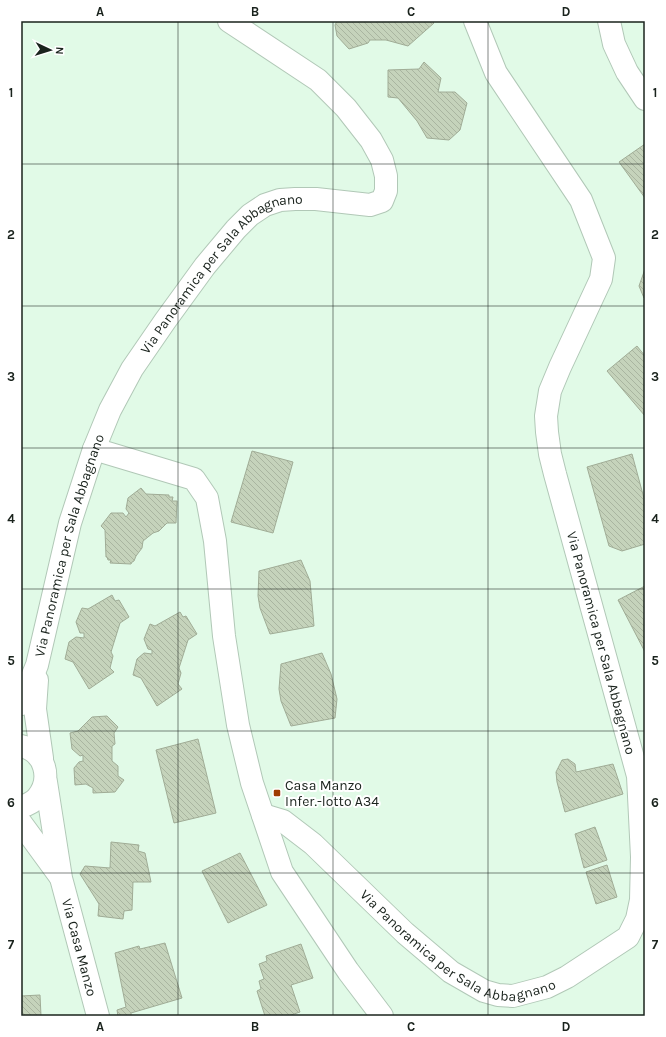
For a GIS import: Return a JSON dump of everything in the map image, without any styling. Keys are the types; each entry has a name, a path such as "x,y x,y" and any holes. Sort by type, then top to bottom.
{"street":[{"name":"Via Panoramica per Sala Abbagnano","path":"21,704 37,665 70,523 94,449 110,410 132,369 205,266 236,229 250,215 265,206 280,200 316,199 370,205 382,201 386,191 386,176 382,160 371,140 346,108 318,80 230,21"},
{"name":"Via Panoramica per Sala Abbagnano","path":"263,815 283,822 313,844 405,933 451,972 484,991 498,995 513,996 547,987 567,977 628,937 637,919 641,900 642,856 638,776 555,474 550,454 546,416 553,381 601,279 604,258 581,200 496,73 475,21"},
{"path":"609,21 614,44 626,72 645,99"},
{"path":"94,449 194,479 208,498 215,542 224,636 238,725 252,783 282,872 348,971 382,1016"},
{"name":"Via Panoramica per Sala Abbagnano","path":"37,665 35,709 46,782"},
{"path":"21,746 33,750 42,758"},
{"path":"21,807 31,803 38,797 46,782"},
{"name":"Via Casa Manzo","path":"46,782 61,878 98,1016"},
{"name":"Via Casa Manzo","path":"21,823 61,878"}],"building":[{"path":"337,21 432,21 434,23 408,46 386,40 370,40 368,43 349,49 337,36 335,25"},
{"path":"424,62 441,78 438,92 455,92 467,103 460,130 449,140 427,138 417,121 398,98 388,97 388,70 419,69"},
{"path":"645,144 645,198 619,162"},
{"path":"645,269 645,299 639,286"},
{"path":"637,346 645,356 645,416 607,371"},
{"path":"252,451 293,462 273,533 231,522"},
{"path":"632,454 645,502 645,544 622,551 609,546 587,467"},
{"path":"141,488 146,494 169,495 169,497 173,497 172,501 177,501 176,523 167,523 159,531 153,533 143,541 142,548 131,564 110,563 111,560 108,560 106,557 105,530 101,526 111,513 123,513 126,517 129,513 126,509 128,498"},
{"path":"301,560 310,581 314,626 270,634 260,608 258,596 259,571"},
{"path":"645,586 645,652 618,600"},
{"path":"112,595 115,601 119,600 129,617 120,623 111,652 113,656 110,668 114,672 89,689 73,662 65,659 69,642 76,637 84,638 84,633 80,633 76,622 82,608 88,609"},
{"path":"180,612 183,617 186,616 197,634 188,640 179,668 181,673 178,684 182,689 157,706 141,678 133,675 137,659 144,653 152,654 152,650 148,649 144,639 150,624 155,626"},
{"path":"322,653 331,674 337,699 335,718 291,726 281,701 279,689 281,664"},
{"path":"107,716 118,727 114,733 115,744 112,746 112,761 118,766 118,776 124,780 115,792 93,793 93,788 86,784 75,785 74,768 79,762 83,761 83,755 80,756 72,749 70,733 78,731 92,717"},
{"path":"198,739 216,813 174,823 156,750"},
{"path":"568,759 575,764 576,772 613,764 623,794 565,812 557,782 556,772 562,760"},
{"path":"595,827 607,860 584,868 575,834"},
{"path":"111,842 139,845 138,851 145,853 151,882 133,882 132,910 124,911 123,919 98,916 99,904 80,874 85,866 110,868"},
{"path":"240,853 267,905 228,923 202,871"},
{"path":"607,865 617,897 596,904 586,872"},
{"path":"165,943 182,998 131,1013 131,1016 118,1016 117,1010 126,1007 115,953 139,946 140,949"},
{"path":"301,944 313,978 291,985 300,1012 288,1016 265,1016 257,991 261,989 259,981 264,979 259,964 267,961 266,956"},
{"path":"40,995 41,1016 21,1016 21,996"}],"place":[{"name":"Casa Manzo Infer.-lotto A34","path":"277,793"}]}
